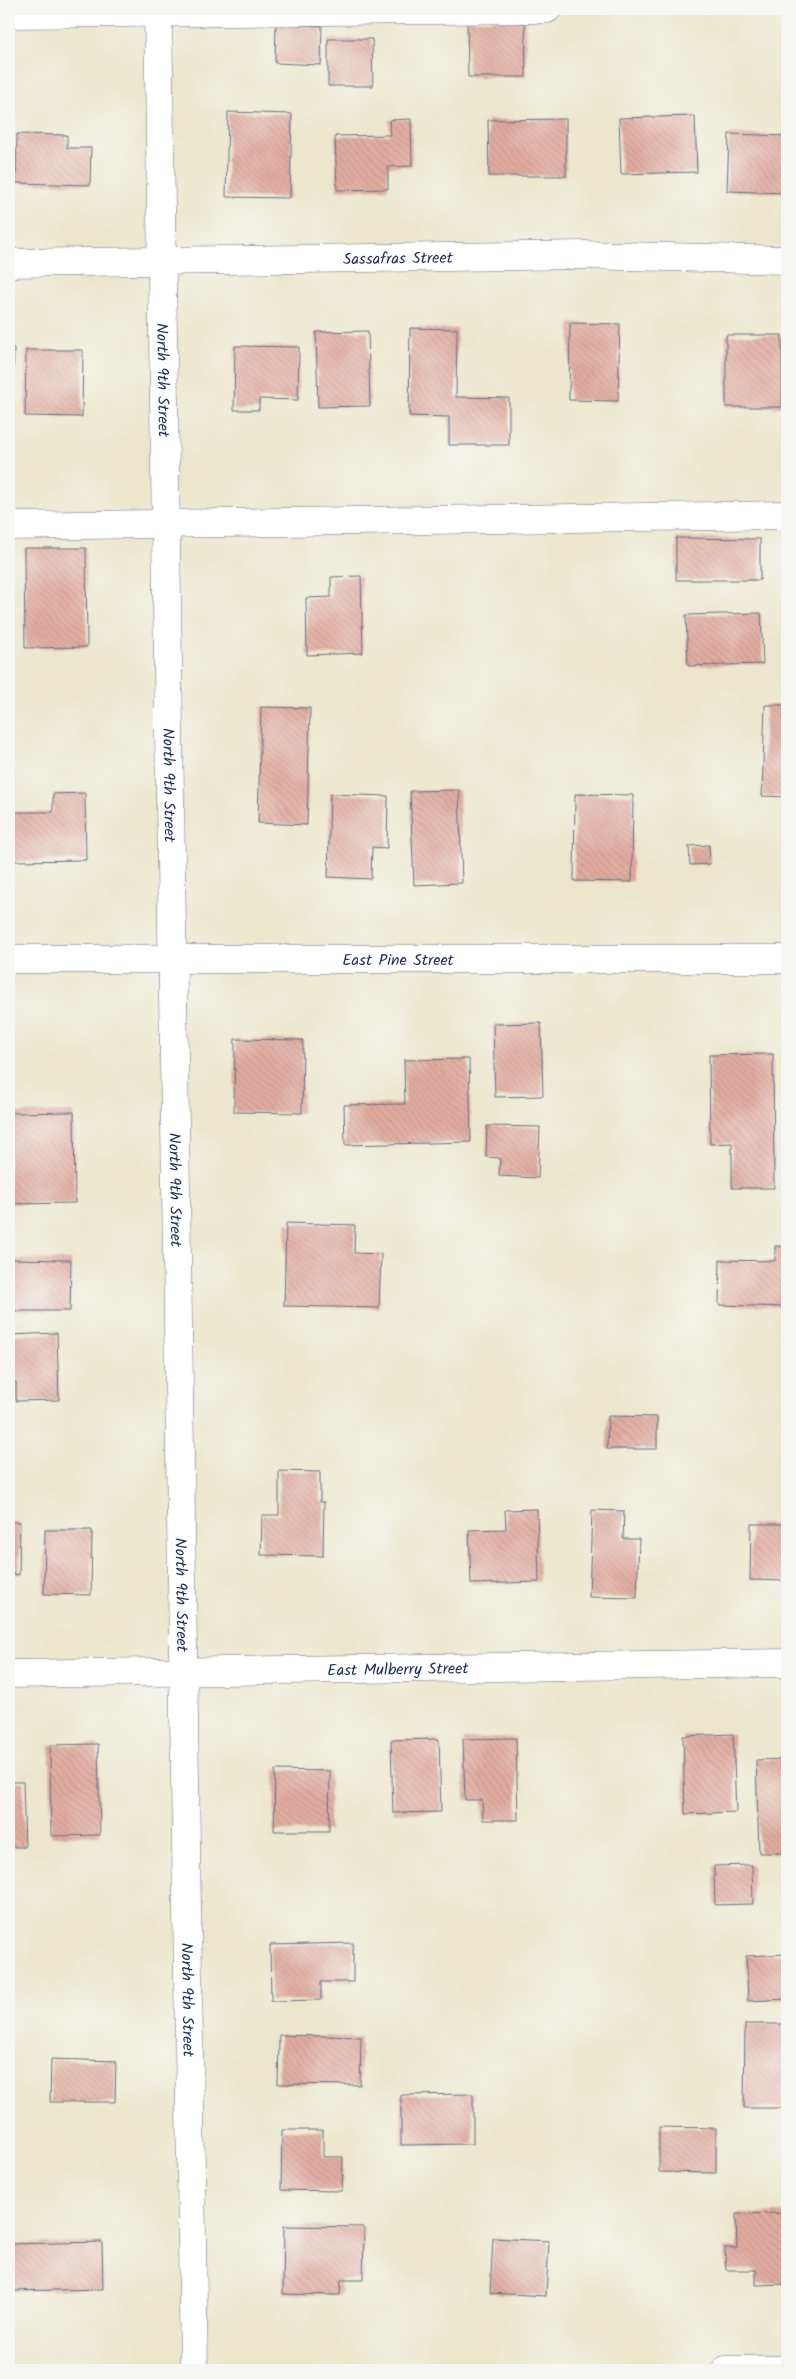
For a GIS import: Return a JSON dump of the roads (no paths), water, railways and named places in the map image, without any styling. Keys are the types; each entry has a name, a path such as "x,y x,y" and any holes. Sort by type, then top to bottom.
{"street":[{"path":"9,14 158,11 547,9"},
{"name":"North 9th Street","path":"158,11 185,1672 194,2370"},
{"name":"Sassafras Street","path":"9,263 583,255 787,260"},
{"path":"9,526 166,522 787,515"},
{"name":"East Pine Street","path":"9,959 787,959"},
{"name":"East Mulberry Street","path":"9,1674 787,1663"},
{"path":"726,2370 787,2370"}]}
